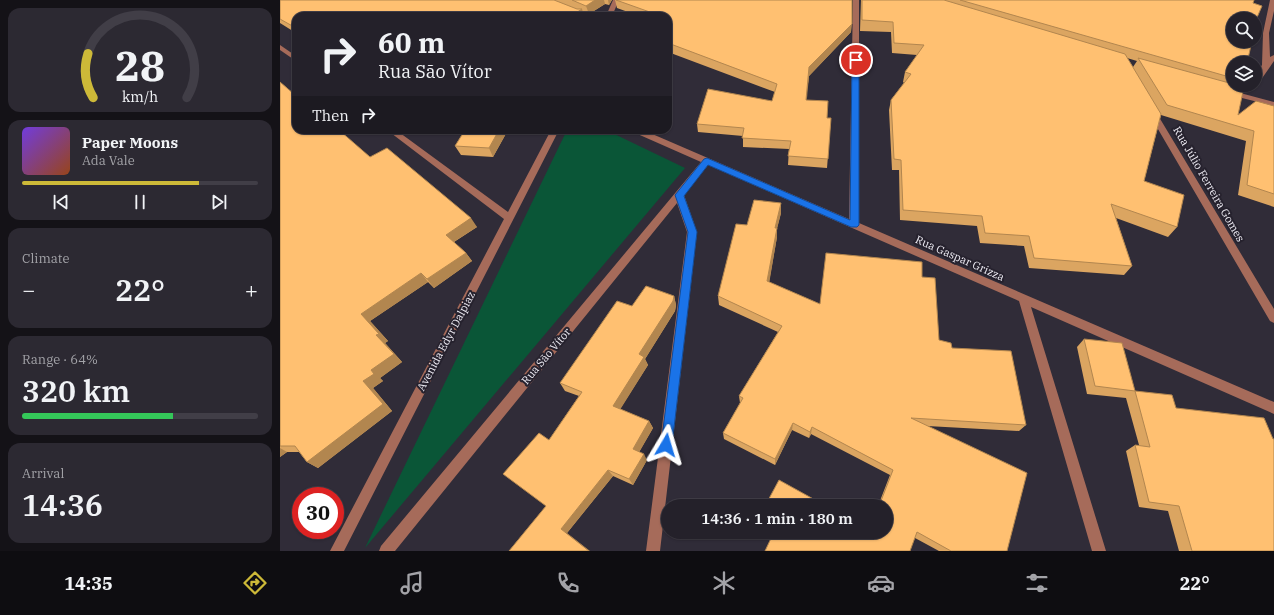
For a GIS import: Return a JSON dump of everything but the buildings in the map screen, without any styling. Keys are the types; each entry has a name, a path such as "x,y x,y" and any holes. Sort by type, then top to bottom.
{"street":[{"path":"611,12 616,0"},
{"path":"854,225 856,0"},
{"path":"1266,65 1266,33 1273,0"},
{"path":"280,47 292,56"},
{"path":"1262,71 1274,56"},
{"path":"1223,90 1274,104"},
{"path":"1246,96 1249,92"},
{"name":"Rua Júlio Ferreira Gomes","path":"1147,102 1274,318"},
{"path":"396,134 510,218"},
{"name":"Avenida Edyr Dalpiaz","path":"337,551 553,134"},
{"name":"Rua Gaspar Grizza","path":"645,134 1274,408"},
{"name":"Rua São Vítor","path":"386,551 707,161"},
{"path":"653,551 692,232 679,195"},
{"path":"1023,299 1099,551"}],"green space":[{"path":"565,134 614,134 685,168 365,548"}],"route":[{"path":"666,445 692,232 679,195 707,161 854,225 856,60"}]}
